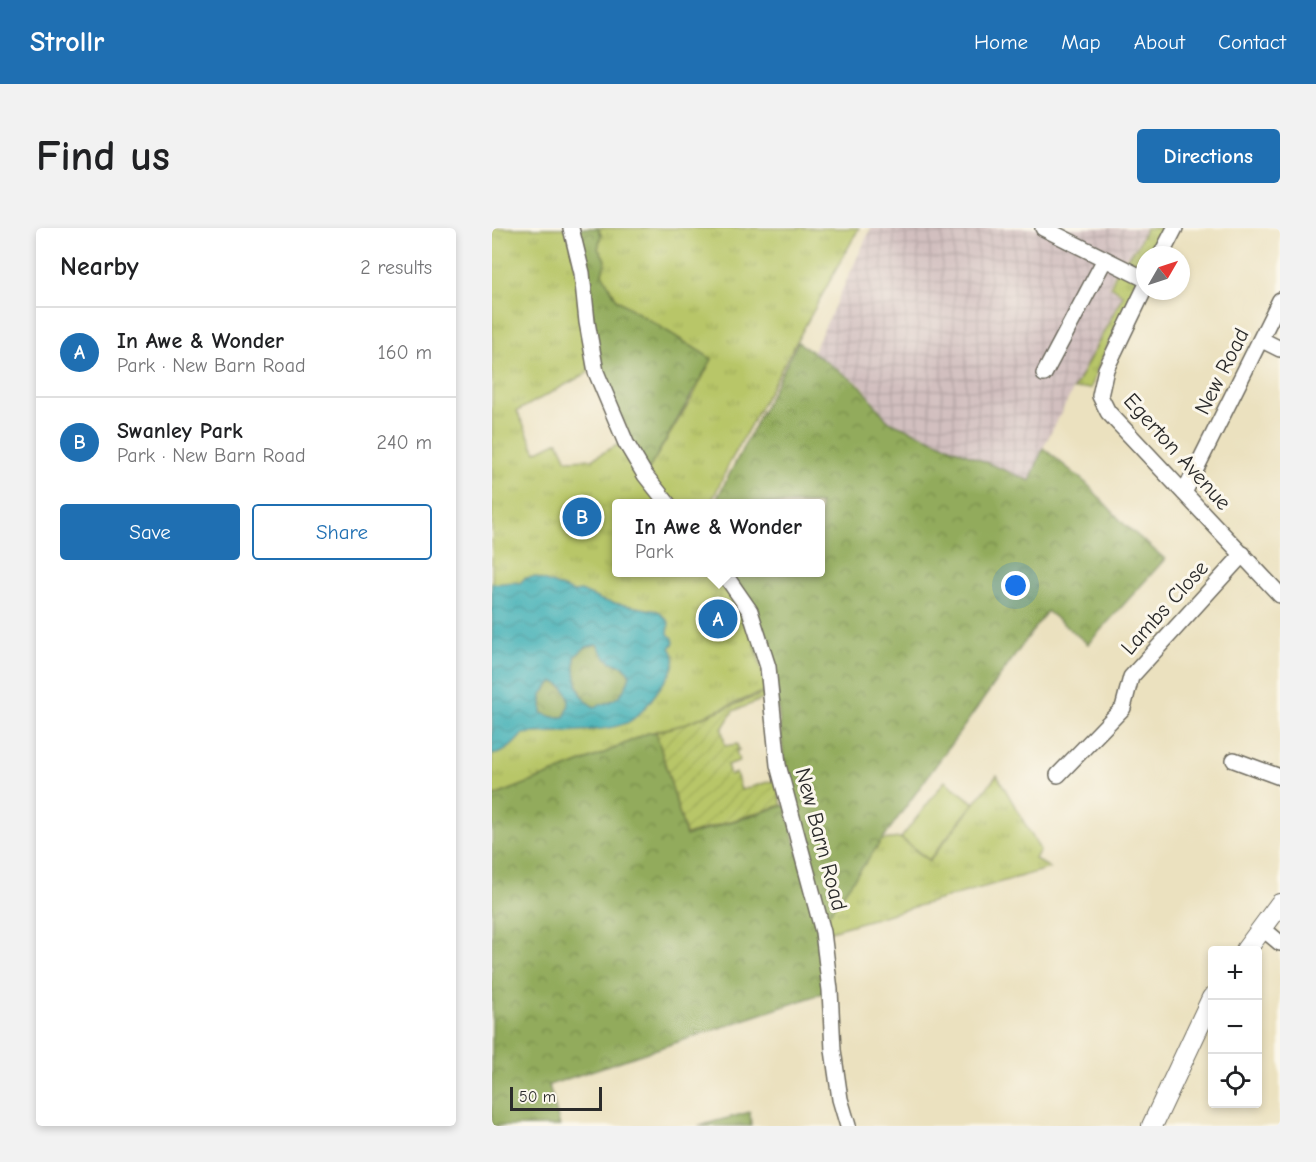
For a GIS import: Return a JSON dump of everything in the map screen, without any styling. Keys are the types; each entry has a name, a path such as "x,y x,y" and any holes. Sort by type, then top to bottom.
{"main road":[{"path":"1249,946 1280,904"},
{"path":"1152,1126 1208,1006"}],"street":[{"path":"572,228 582,273 587,322 596,372 626,442 645,475 664,499"},
{"path":"1043,228 1136,274"},
{"path":"1165,246 1174,228"},
{"path":"1044,374 1105,259"},
{"name":"Egerton Avenue","path":"1139,300 1106,369 1100,396 1108,412 1280,594"},
{"name":"New Road","path":"1184,493 1280,300"},
{"path":"1262,340 1280,349"},
{"name":"Lambs Close","path":"1058,775 1123,708 1131,677 1243,554"},
{"name":"New Barn Road","path":"726,577 750,611 768,667 778,765 823,932 830,990 833,1050 840,1100 848,1126"},
{"path":"1233,760 1280,777"},
{"path":"1262,928 1280,943"}],"shaded area":[{"path":"871,228 1146,228 1136,246 1117,266 1109,286 1122,295 1043,448 1032,481 887,419 862,385 813,352"}],"green space":[{"path":"492,228 567,228 576,263 589,372 517,411 536,452 558,441 567,460 592,459 619,444 658,499 612,499 612,577 722,577 747,616 767,690 682,725 648,733 600,755 492,797"},
{"path":"575,228 598,228 601,235 598,249 606,260 602,273 617,300 712,359 647,472 605,382"},
{"path":"598,228 859,228 729,464 713,499 670,499 647,472 693,396 712,359 617,300 602,273 606,260 598,249 601,235"},
{"path":"1146,228 1165,228 1156,246 1137,246"},
{"path":"1136,248 1136,287 1099,364 1091,388 1074,389 1123,295 1111,286 1118,267"},
{"path":"798,342 861,386 887,420 1030,481 1043,448 1086,483 1124,524 1165,559 1088,644 1047,611 825,919 787,788 777,700 730,577 825,577 825,499 717,499"},
{"path":"597,644 608,659 624,666 630,675 625,688 618,697 594,707 586,703 574,677 575,656 586,647"},
{"path":"553,681 569,696 569,706 564,717 553,717 542,713 542,694"},
{"path":"767,692 764,699 733,711 722,729 725,746 737,744 739,750 736,751 739,761 727,765 730,775 736,773 741,790 775,780 782,805 686,835 656,732 682,725"},
{"path":"656,732 686,836 785,805 818,921 827,992 549,1085 560,1126 492,1126 492,797 600,755 648,733"},
{"path":"997,775 1040,850 1035,859 1050,868 827,932 825,919 881,840 900,838 929,861"},
{"path":"945,781 974,803 929,860 901,838"},
{"path":"750,1112 751,1126 698,1126"}],"water":[{"path":"535,577 574,592 581,591 604,601 658,611 669,622 668,634 673,638 674,643 670,648 674,656 674,665 650,702 632,720 610,728 596,730 523,734 506,750 492,755 492,583 520,583 525,578","holes":["597,644 607,659 624,666 630,675 625,688 618,697 594,707 583,697 577,685 575,656 586,647","553,681 563,687 568,696 569,701 564,717 553,717 542,713 542,694"]}],"place":[{"name":"Swanley Park","path":"582,517"},
{"name":"In Awe & Wonder","path":"718,619"}]}
